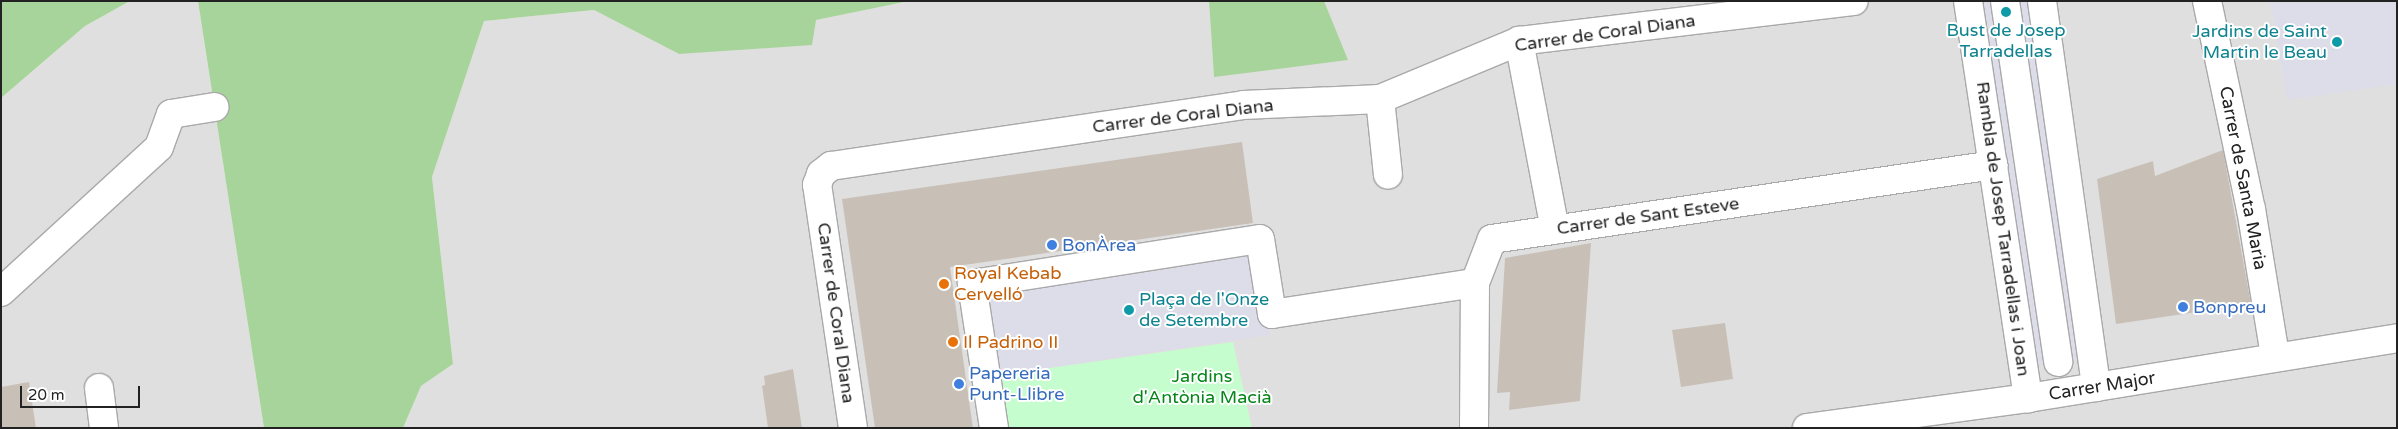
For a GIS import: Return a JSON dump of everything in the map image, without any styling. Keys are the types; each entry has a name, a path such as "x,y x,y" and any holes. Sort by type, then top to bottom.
{"street":[{"name":"Carrer de Coral Diana","path":"853,428 817,185 821,174 831,166 1243,105 1380,100 1519,41 1854,1"},
{"name":"Carrer de Santa Maria","path":"2207,1 2252,209 2275,356"},
{"path":"2006,4 2096,387"},
{"name":"Rambla de Josep Tarradellas i Joan","path":"2006,4 1994,165 2028,398"},
{"name":"Rambla de Josep Tarradellas i Joan","path":"2006,4 2056,351"},
{"path":"1519,41 1555,230"},
{"path":"1380,100 1388,175"},
{"path":"1,292 159,147 171,114 214,107"},
{"name":"Carrer de Sant Esteve","path":"1474,428 1475,283 1492,239 1994,165"},
{"path":"994,428 972,284 1260,239 1272,314 1475,283"},
{"name":"Carrer Major","path":"1808,428 2028,398 2275,356 2397,338"},
{"path":"98,388 104,428"}],"shaded area":[{"path":"130,1 198,1 264,428 1,428 1,98 85,26"},
{"path":"909,1 1209,1 1214,76 1347,60 1324,1 2397,1 2397,428 403,428 421,386 453,364 432,177 484,21 594,10 679,54 815,20"},
{"path":"1986,1 2031,1 2081,360 2033,366 1982,10"},
{"name":"Jardins de Saint Martin le Beau","path":"2270,1 2397,1 2397,84 2287,100"},
{"name":"Plaça de l'Onze de Setembre","path":"1257,245 1270,335 1001,375 988,285"}],"green space":[{"path":"1,1 130,1 85,26 1,98"},
{"path":"198,1 909,1 816,20 812,45 679,54 594,10 484,21 432,177 453,364 421,386 403,428 264,428"},
{"path":"1209,1 1324,1 1348,60 1214,77"},
{"name":"Jardins d'Antònia Macià","path":"1233,342 1252,428 1009,428 1001,375"}],"building":[{"path":"1242,142 1253,223 950,267 973,428 875,428 842,199"},
{"path":"2223,150 2251,304 2116,324 2097,179 2153,161 2155,176"},
{"path":"1591,243 1580,401 1509,410 1510,392 1497,393 1505,258"},
{"path":"1725,323 1733,379 1681,387 1672,330"},
{"path":"793,369 802,428 768,428 762,386 765,385 764,376"},
{"path":"29,382 36,428 1,428 1,387"}],"place":[{"name":"Bust de Josep Tarradellas","path":"2006,12"},
{"name":"Jardins de Saint Martin le Beau","path":"2337,42"},
{"name":"BonÀrea","path":"1052,245"},
{"name":"Royal Kebab Cervelló","path":"944,284"},
{"name":"Bonpreu","path":"2183,307"},
{"name":"Plaça de l'Onze de Setembre","path":"1129,310"},
{"name":"Il Padrino II","path":"953,342"},
{"name":"Papereria Punt-Llibre","path":"959,384"}]}
